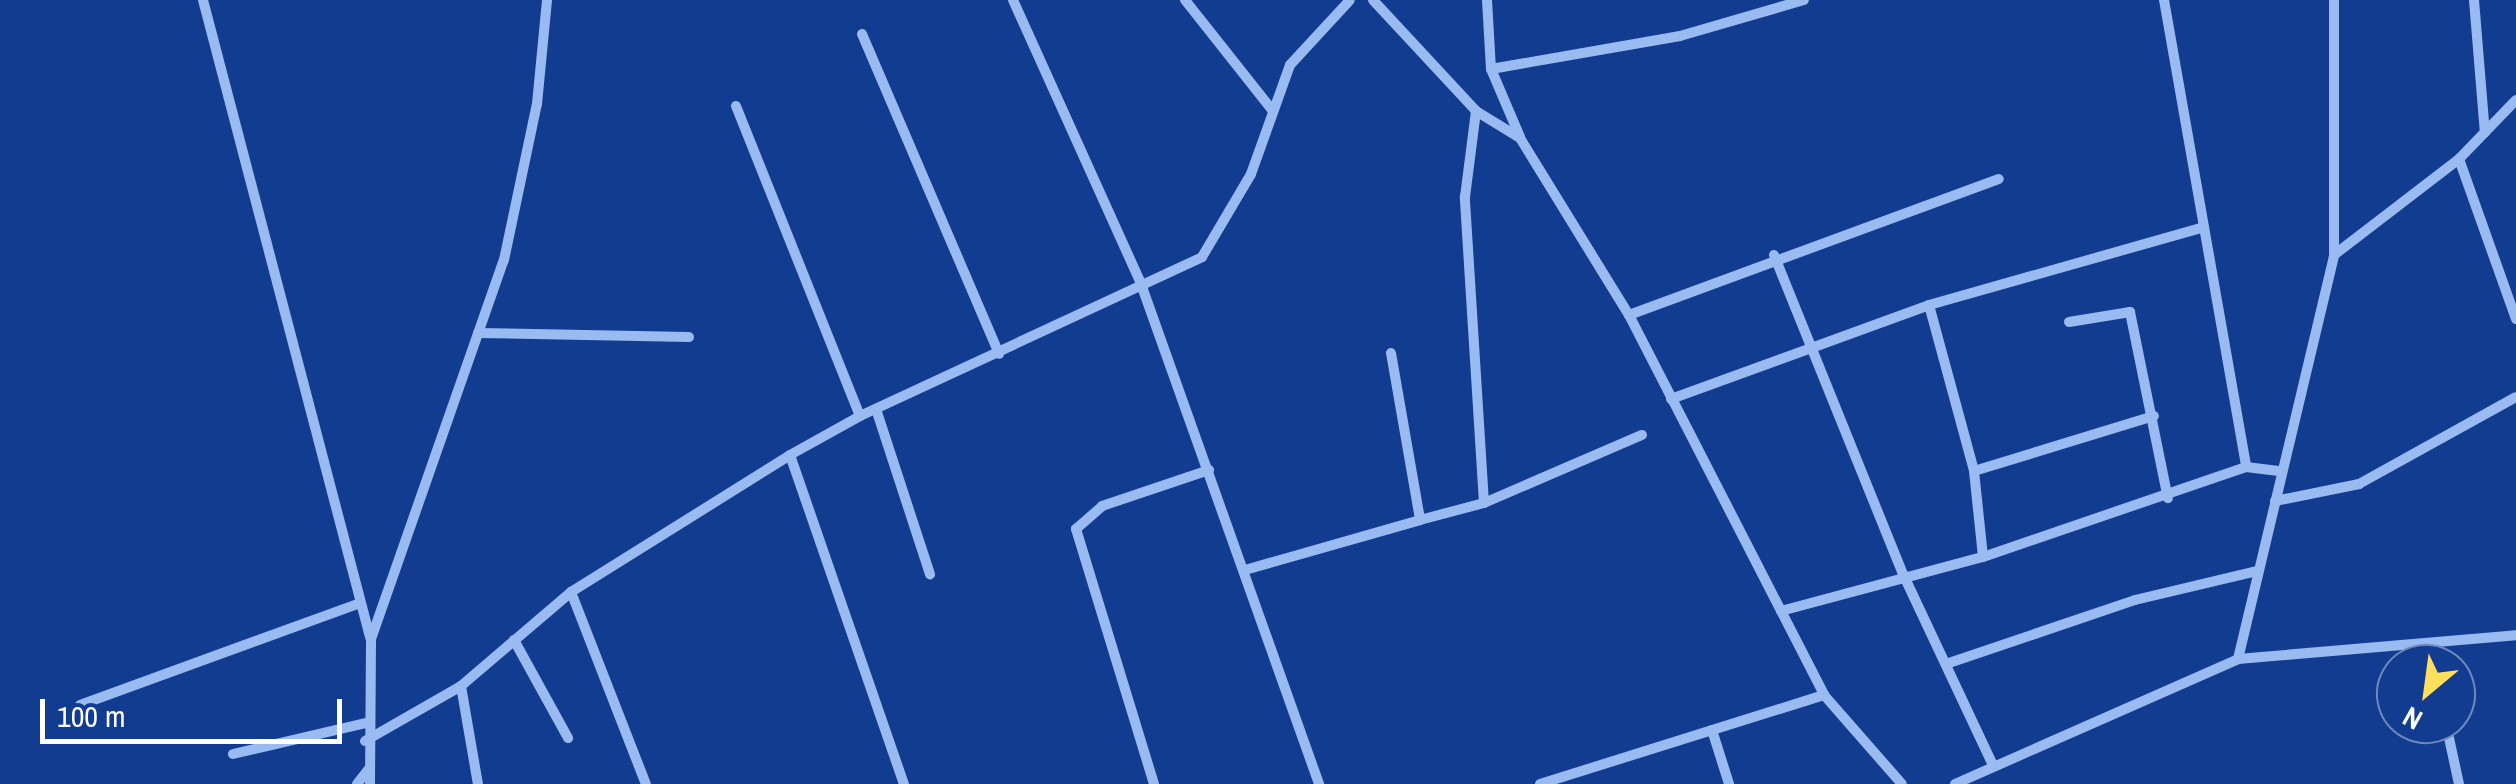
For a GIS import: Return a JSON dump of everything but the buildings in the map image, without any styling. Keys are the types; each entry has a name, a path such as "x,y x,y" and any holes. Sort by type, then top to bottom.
{"street":[{"path":"202,0 371,638"},
{"path":"370,784 365,740 371,638 478,333 537,104 547,0"},
{"path":"1013,0 1141,284 1319,784"},
{"path":"1185,0 1273,111"},
{"path":"365,740 461,686 571,592 790,455 860,416 1202,258 1251,174 1290,65 1350,0"},
{"path":"1372,0 1476,111 1520,138"},
{"path":"1488,0 1491,69 1520,138 1629,316 1824,695 1902,784"},
{"path":"1491,69 1680,36 1804,0"},
{"path":"2164,0 2246,467"},
{"path":"2238,660 2334,256 2334,0"},
{"path":"2474,0 2484,133"},
{"path":"862,34 999,354"},
{"path":"2334,256 2459,159 2516,100"},
{"path":"736,106 860,416"},
{"path":"1476,111 1465,197 1484,502"},
{"path":"2459,159 2516,319"},
{"path":"1629,316 1774,256 1999,179"},
{"path":"1671,399 1810,344 1929,305 2202,228"},
{"path":"1774,256 1903,574 1992,763"},
{"path":"1929,305 1974,471 1983,557"},
{"path":"2069,322 2130,312 2168,498"},
{"path":"478,333 689,338"},
{"path":"1391,354 1420,520"},
{"path":"2275,501 2359,484 2516,397"},
{"path":"876,409 930,574"},
{"path":"1974,471 2154,416"},
{"path":"1245,570 1484,502 1642,434"},
{"path":"790,455 904,784"},
{"path":"1782,612 1903,574 1983,557 2168,498 2246,467 2281,471"},
{"path":"1154,784 1076,529 1102,506 1209,470"},
{"path":"1946,664 2135,600 2257,571"},
{"path":"571,592 646,784"},
{"path":"80,705 360,603"},
{"path":"2467,644 2516,636"},
{"path":"514,640 568,738"},
{"path":"1955,784 1992,763 2238,660 2376,653"},
{"path":"461,686 478,784"},
{"path":"1540,784 1578,778 1824,695"},
{"path":"233,754 366,723"},
{"path":"1712,730 1729,784"},
{"path":"2450,744 2459,784"},
{"path":"358,784 368,770"}]}
